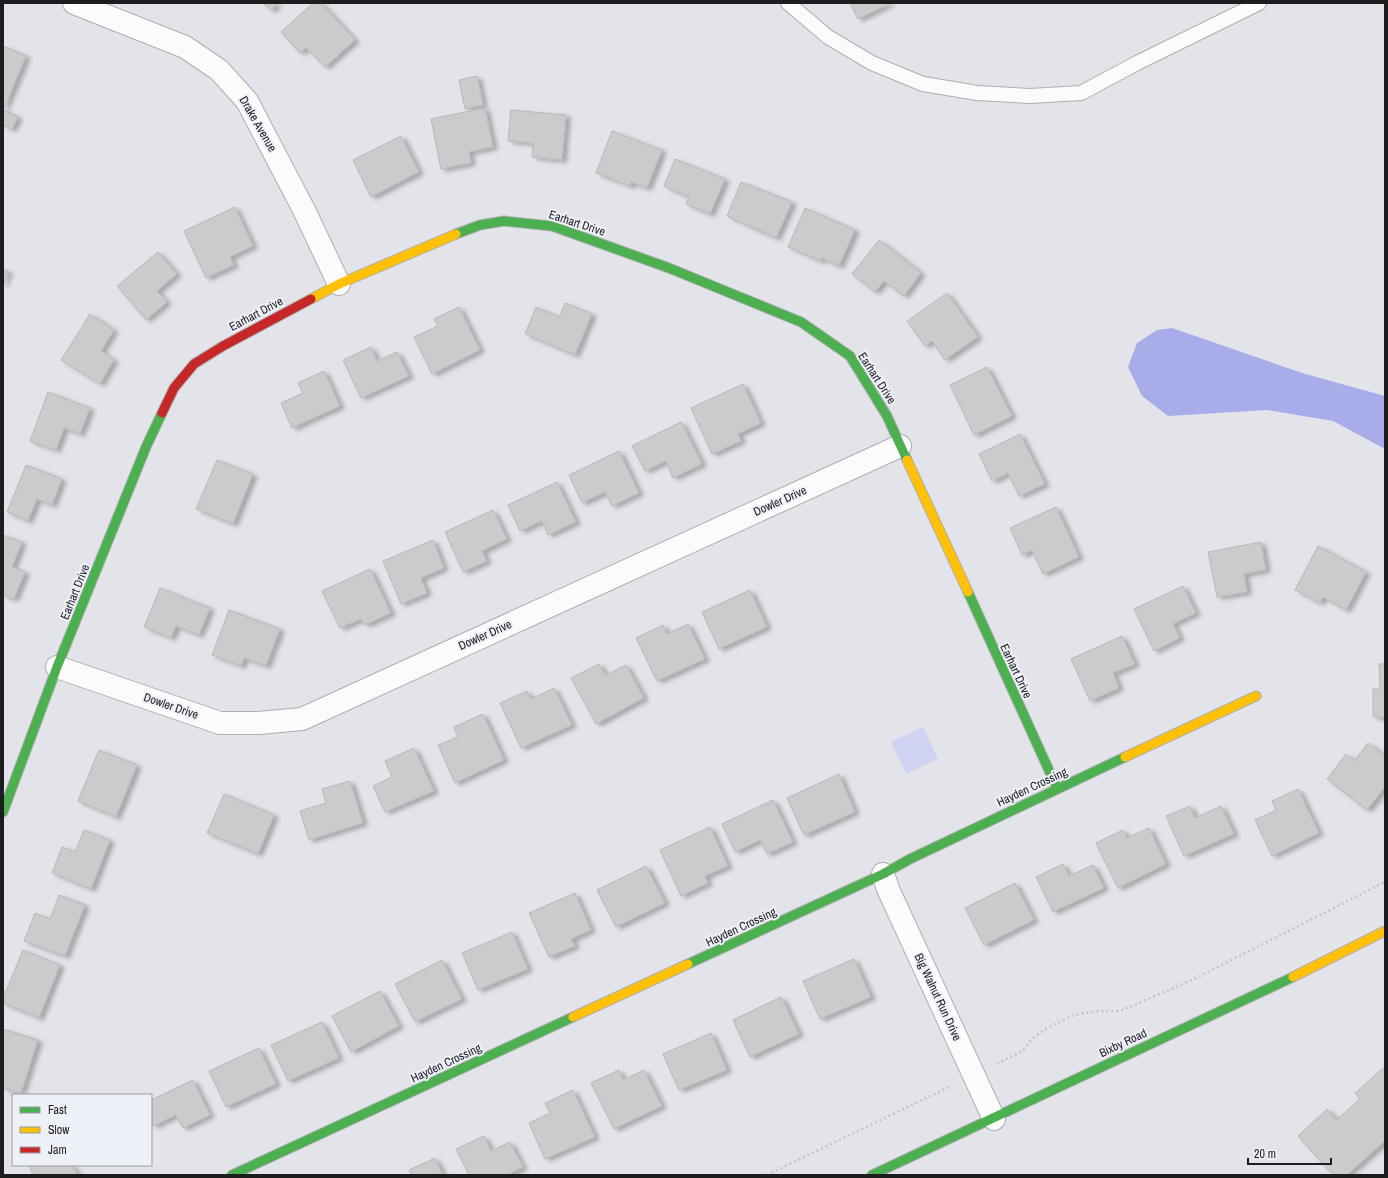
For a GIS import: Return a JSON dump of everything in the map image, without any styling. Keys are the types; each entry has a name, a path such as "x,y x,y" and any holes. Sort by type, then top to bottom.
{"street":[{"name":"Drake Avenue","path":"74,3 185,47 219,70 247,101 304,210 338,284"},
{"name":"Earhart Drive","path":"3,812 57,667 146,447 174,388 194,364 217,349 338,284 480,225 504,221 552,226 670,268 801,322 850,356 887,416 1058,788"},
{"name":"Dowler Drive","path":"57,667 220,723 259,723 302,719 900,446"},
{"name":"Hayden Crossing","path":"232,1175 883,874 910,858 1256,696"},
{"name":"Big Walnut Run Drive","path":"883,874 888,889 994,1119"},
{"name":"Bixby Road","path":"872,1175 994,1119 1129,1053 1265,991 1385,931"}],"lane":[{"path":"788,3 828,37 872,62 923,84 977,93 1030,96 1081,93 1137,63 1259,3"}],"path":[{"path":"767,1175 1022,1051 1033,1038 1046,1028 1074,1016 1097,1011 1120,1011 1127,1008 1192,980 1385,882"}],"shaded area":[{"path":"923,727 938,759 906,774 891,742"}],"water":[{"path":"1172,328 1302,373 1385,396 1385,449 1333,421 1267,410 1168,416 1142,396 1128,367 1137,343 1157,330"}],"building":[{"path":"262,3 277,3 272,10"},
{"path":"313,3 321,3 355,40 325,67 306,48 300,53 281,32"},
{"path":"850,3 891,3 858,19"},
{"path":"3,46 26,56 4,109 3,109"},
{"path":"477,76 483,105 465,109 459,80"},
{"path":"485,108 493,147 469,152 471,163 441,169 431,119"},
{"path":"4,110 18,117 12,129 3,125"},
{"path":"511,110 566,115 562,160 532,157 533,143 508,141"},
{"path":"612,131 662,150 647,188 631,182 630,186 596,173"},
{"path":"401,136 419,172 371,197 353,160"},
{"path":"675,159 725,179 710,214 686,204 689,197 664,186"},
{"path":"741,182 792,202 776,238 727,216"},
{"path":"235,207 253,246 230,257 234,265 206,278 184,231"},
{"path":"805,208 855,230 839,266 822,258 821,261 788,247"},
{"path":"879,240 921,273 904,296 884,281 875,292 852,274"},
{"path":"158,252 177,274 157,291 167,302 146,320 117,286"},
{"path":"3,269 8,271 3,286"},
{"path":"947,293 978,337 945,360 932,341 925,346 907,321"},
{"path":"565,303 592,314 575,355 525,334 536,307 559,317"},
{"path":"459,307 480,350 432,374 414,337 438,326 434,319"},
{"path":"90,314 114,330 101,351 114,360 100,384 61,360"},
{"path":"371,347 377,361 397,352 409,376 361,398 343,360"},
{"path":"987,367 1012,416 974,435 950,385"},
{"path":"324,371 340,406 292,428 281,403 303,393 298,383"},
{"path":"743,384 761,423 738,434 741,441 712,454 691,408"},
{"path":"48,392 90,408 80,434 64,428 56,450 30,441"},
{"path":"681,422 702,464 673,478 666,461 645,471 632,446"},
{"path":"1020,434 1045,484 1019,496 1008,473 992,481 979,454"},
{"path":"619,451 639,493 612,506 605,492 582,503 569,475"},
{"path":"217,460 253,474 233,524 196,509"},
{"path":"26,465 62,479 52,505 37,499 28,521 7,512"},
{"path":"557,482 576,522 548,535 542,521 520,531 508,505"},
{"path":"1056,507 1079,557 1043,574 1032,550 1022,555 1010,528"},
{"path":"493,510 507,539 482,551 487,561 463,572 445,532"},
{"path":"3,535 22,542 12,567 25,572 14,599 3,595"},
{"path":"433,540 444,568 421,578 427,593 401,604 383,561"},
{"path":"1261,542 1266,570 1244,574 1247,592 1217,597 1208,552"},
{"path":"1318,546 1366,572 1346,610 1323,597 1320,603 1295,590"},
{"path":"370,569 391,613 365,625 361,619 340,628 322,591"},
{"path":"1183,586 1196,613 1173,624 1180,638 1154,651 1134,609"},
{"path":"160,588 210,608 199,635 176,626 171,638 144,627"},
{"path":"750,590 767,627 719,649 702,612"},
{"path":"229,610 280,629 266,666 244,658 241,666 212,655"},
{"path":"688,624 705,659 657,681 636,638 663,625 667,634"},
{"path":"1122,636 1135,664 1113,673 1119,688 1090,701 1071,659"},
{"path":"599,664 606,675 626,665 644,698 596,724 571,678"},
{"path":"1379,664 1385,664 1385,717 1373,717 1373,689 1380,689"},
{"path":"554,688 572,725 521,748 500,703 527,691 531,699"},
{"path":"483,714 504,760 455,783 438,745 458,737 454,727"},
{"path":"1368,743 1385,756 1385,787 1367,810 1327,779 1346,754 1354,761"},
{"path":"414,748 434,791 385,812 373,786 392,777 385,761"},
{"path":"99,750 137,765 116,817 78,801"},
{"path":"839,774 855,812 804,835 787,798"},
{"path":"350,781 363,823 309,840 300,811 326,803 322,789"},
{"path":"1298,789 1319,833 1272,856 1255,820 1276,810 1272,801"},
{"path":"224,794 274,815 258,854 207,833"},
{"path":"773,800 793,842 767,854 760,840 735,852 722,824"},
{"path":"1190,806 1195,818 1221,806 1234,834 1184,856 1166,816"},
{"path":"710,827 728,866 705,876 708,883 681,896 660,850"},
{"path":"1149,828 1166,864 1118,888 1096,843 1123,830 1127,838"},
{"path":"84,830 110,840 91,889 52,873 62,847 75,852"},
{"path":"1063,864 1069,876 1093,865 1104,888 1053,912 1036,877"},
{"path":"646,866 665,903 616,927 597,890"},
{"path":"1015,883 1034,920 984,945 965,908"},
{"path":"575,893 591,930 571,939 575,946 549,957 529,913"},
{"path":"59,895 85,905 65,956 24,941 35,913 50,919"},
{"path":"512,932 528,969 478,990 462,953"},
{"path":"23,950 60,965 39,1018 3,1003 3,998"},
{"path":"854,959 871,997 820,1019 803,981"},
{"path":"442,960 462,999 415,1022 395,984"},
{"path":"380,991 399,1026 351,1052 332,1016"},
{"path":"781,997 799,1034 750,1057 733,1020"},
{"path":"322,1022 339,1058 288,1081 271,1045"},
{"path":"3,1029 38,1040 21,1093 3,1088"},
{"path":"711,1033 727,1070 679,1090 663,1054"},
{"path":"259,1048 276,1084 226,1107 209,1071"},
{"path":"1383,1068 1385,1070 1385,1141 1347,1175 1333,1175 1298,1136 1327,1109 1336,1120 1360,1099 1355,1093"},
{"path":"619,1070 623,1080 644,1070 662,1106 614,1129 591,1083"},
{"path":"193,1080 210,1115 183,1128 176,1115 153,1126 152,1100"},
{"path":"573,1090 595,1137 545,1159 529,1123 550,1113 545,1103"},
{"path":"484,1136 491,1151 510,1142 523,1167 507,1175 469,1175 456,1149"},
{"path":"435,1158 443,1175 411,1175 409,1170"},
{"path":"29,1166 73,1166 78,1175 33,1175"}],"traffic: fast":[{"path":"456,234 480,225 504,221 552,226 669,268 801,322 850,356 887,416 907,460"},
{"path":"3,812 57,667 146,447 162,413"},
{"path":"968,592 1057,788"},
{"path":"688,964 883,874 910,859 1125,757"},
{"path":"872,1175 1293,977"},
{"path":"232,1175 573,1017"}],"traffic: slow":[{"path":"311,299 339,284 456,234"},
{"path":"907,460 968,592"},
{"path":"1125,757 1256,696"},
{"path":"1293,977 1385,931"},
{"path":"573,1017 688,964"}],"traffic: jam":[{"path":"162,413 174,388 194,364 223,346 311,299"}]}
